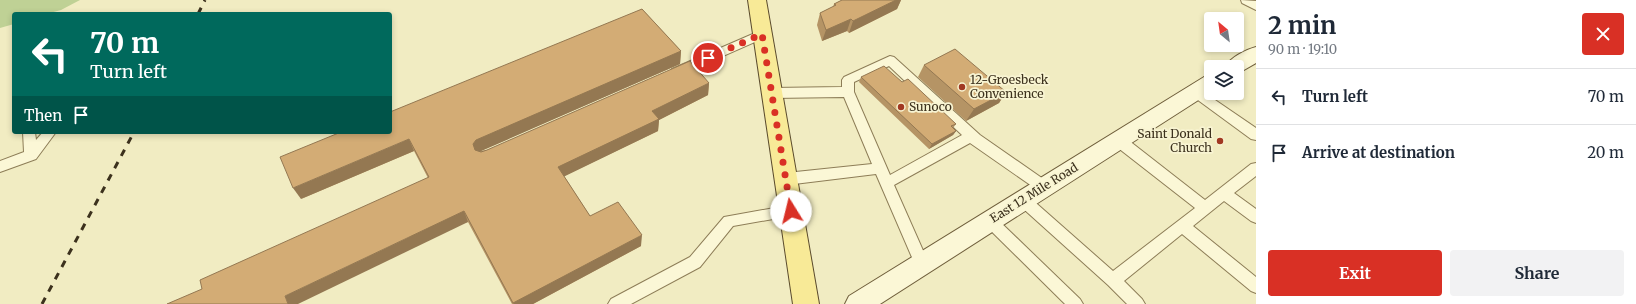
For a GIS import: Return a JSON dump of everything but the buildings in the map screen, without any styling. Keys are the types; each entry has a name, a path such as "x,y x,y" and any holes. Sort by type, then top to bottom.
{"main road":[{"path":"757,0 806,304"},
{"path":"1244,61 1256,54"},
{"name":"East 12 Mile Road","path":"858,304 1203,87"}],"lane":[{"path":"1246,0 1256,6"},
{"path":"663,78 762,34"},
{"path":"922,264 848,92 848,80 890,60 971,136 1044,187"},
{"path":"1203,87 1256,135"},
{"path":"772,93 848,92"},
{"path":"29,134 31,155"},
{"path":"0,167 31,155 48,134"},
{"path":"887,183 971,136"},
{"path":"1118,140 1205,208"},
{"path":"786,179 880,168"},
{"path":"1113,280 1256,168"},
{"path":"1224,193 1256,217"},
{"path":"1023,200 1113,280 1137,304"},
{"path":"616,304 695,262 729,221 791,211"},
{"path":"990,221 1075,304"},
{"path":"1182,225 1256,286"}],"green space":[{"path":"0,0 80,0 61,10 54,12 12,12 12,25 0,28"}],"railway":[{"path":"199,12 205,0"},
{"path":"42,304 133,134"}],"place":[{"name":"12-Groesbeck Convenience","path":"962,87"},
{"name":"Sunoco","path":"901,107"},
{"name":"Saint Donald Church","path":"1220,141"}],"route":[{"path":"708,58 762,34 791,211"}]}
